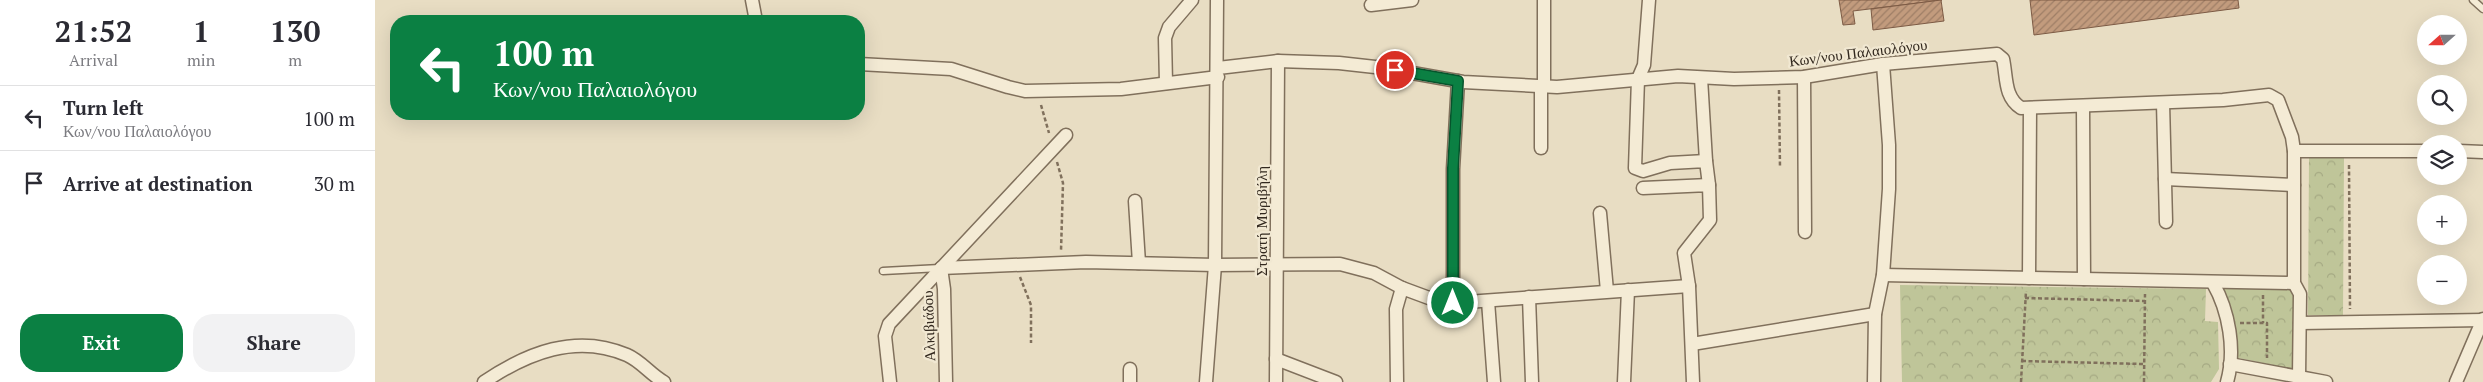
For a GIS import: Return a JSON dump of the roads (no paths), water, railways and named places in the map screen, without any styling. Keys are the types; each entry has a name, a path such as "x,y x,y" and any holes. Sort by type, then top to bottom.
{"street":[{"path":"753,0 755,15"},
{"path":"1166,83 1165,38 1169,26 1192,0"},
{"path":"1206,382 1215,266 1218,73 1217,0"},
{"path":"1371,5 1412,0"},
{"path":"1541,148 1544,0"},
{"path":"1649,0 1644,65 1638,79 1635,168 1643,171 1670,163 1706,161"},
{"name":"Κων/νου Παλαιολόγου","path":"865,64 951,69 1008,88 1038,91 1121,88 1166,83 1278,61 1357,65 1458,81 1542,87 1638,79 1804,77 1883,64 1997,54 2003,59 2008,94 2012,102 2021,108 2223,100 2269,95 2277,100 2292,137 2294,150 2294,283 2300,294 2299,377"},
{"name":"Στρατή Μυριβήλη","path":"1276,382 1278,61"},
{"path":"1875,382 1875,314 1883,275 1889,198 1889,145 1883,64"},
{"path":"1804,77 1805,232"},
{"path":"1693,382 1689,286 1684,253 1710,220 1701,78"},
{"path":"1453,303 1453,168 1458,81"},
{"path":"2163,103 2166,222"},
{"path":"2083,107 2084,279"},
{"path":"2028,278 2030,108"},
{"path":"889,382 885,337 887,327 1066,135"},
{"path":"2294,150 2417,151"},
{"path":"2467,151 2483,152"},
{"path":"2165,179 2294,185"},
{"path":"1643,188 1709,185"},
{"path":"1135,201 1139,263"},
{"path":"1600,214 1607,291"},
{"path":"941,268 1061,263 1139,263 1215,266 1340,264 1373,273 1429,298 1453,303 1689,286"},
{"name":"Αλκιβιάδου","path":"941,268 944,289 946,382"},
{"path":"1883,275 2213,283 2294,283"},
{"path":"2213,283 2225,309 2228,323 2230,364 2227,382"},
{"path":"1397,382 1396,309 1403,288"},
{"path":"1624,382 1628,290"},
{"path":"1529,297 1533,382"},
{"path":"1488,301 1494,382"},
{"path":"1692,344 1875,314"},
{"path":"2299,323 2483,320 2456,382"},
{"path":"483,382 538,353 572,345 614,350 630,356 664,382"},
{"path":"1276,359 1336,382"},
{"path":"2230,364 2326,382"}],"lane":[{"path":"2473,0 2483,9"},
{"path":"883,271 941,268"}]}
